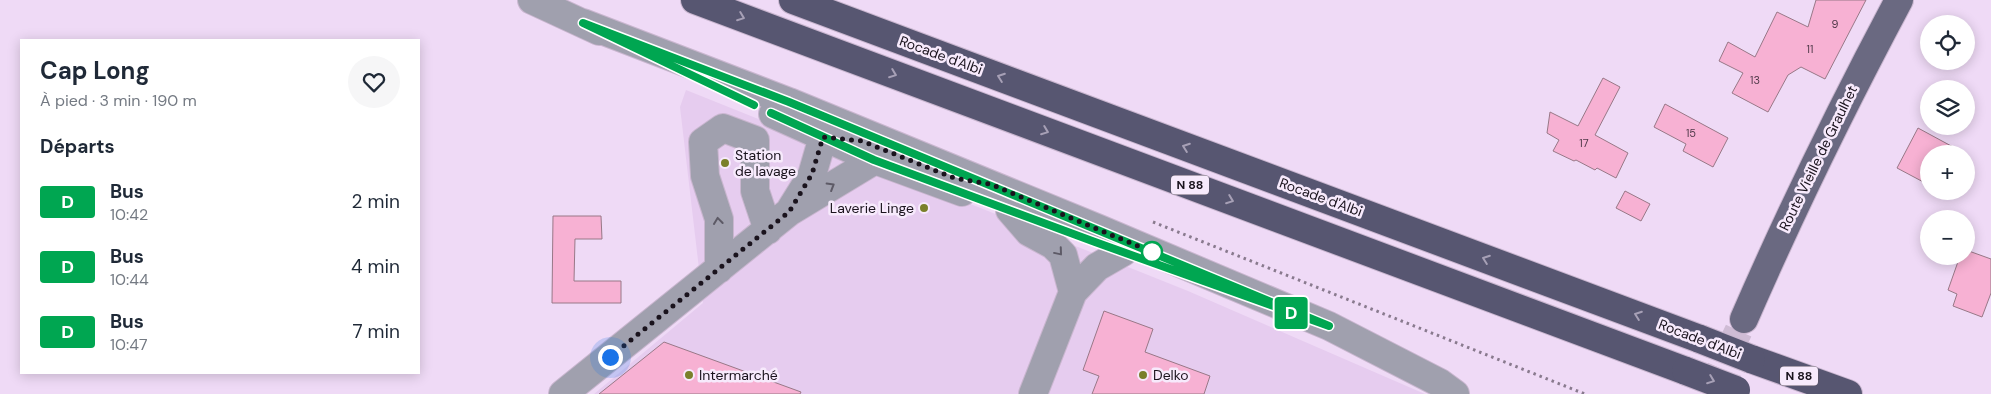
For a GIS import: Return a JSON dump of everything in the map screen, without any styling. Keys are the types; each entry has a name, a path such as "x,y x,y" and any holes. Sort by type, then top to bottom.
{"highway":[{"name":"N 88","path":"696,0 1742,392"},
{"name":"Rocade d'Albi","path":"793,0 1848,394"}],"main road":[{"name":"Route Vieille de Graulhet","path":"1744,319 1780,238 1857,79 1898,0"}],"street":[{"path":"532,0 823,137 954,178 990,184"},
{"path":"583,23 789,102 1329,326 1440,383 1454,394"},
{"path":"789,102 868,150 1010,210 1329,326"},
{"path":"719,269 719,219 705,176 703,142 723,128 754,140 755,191 768,230"},
{"path":"789,212 812,174 823,137"},
{"path":"563,394 868,150"},
{"path":"1010,210 1029,232 1053,245 1063,255 1072,292"},
{"path":"1033,394 1072,292 1097,267 1123,252"}],"shaded area":[{"path":"686,90 1188,291 1425,394 594,394 703,303 680,107"}],"building":[{"path":"1816,0 1866,0 1825,79 1801,67 1788,75 1768,112 1732,93 1743,73 1719,61 1728,42 1755,57 1777,12 1808,27"},
{"path":"1603,78 1620,87 1595,135 1628,153 1616,178 1597,168 1595,170 1553,151 1559,140 1547,133 1550,112 1578,126"},
{"path":"1665,104 1728,138 1713,167 1683,151 1686,144 1654,127"},
{"path":"1918,128 1920,129 1920,135 1931,135 1949,145 1920,145 1920,180 1897,168"},
{"path":"1625,191 1650,204 1641,221 1616,208"},
{"path":"553,216 601,216 602,239 575,239 574,281 621,281 621,303 552,303"},
{"path":"1975,253 1991,259 1991,293 1982,317 1953,306 1957,294 1948,290 1957,265 1975,265"},
{"path":"1104,311 1153,329 1145,352 1210,376 1204,394 1092,394 1099,376 1083,370"},
{"name":"Intermarché","path":"664,342 801,392 800,394 599,394"}],"tunnel":[{"path":"1709,394 1744,319"}],"bus line":[{"name":"D","path":"754,105 583,23 789,102 1329,326 874,160 771,113"}],"place":[{"name":"Station de lavage","path":"725,163"},
{"name":"Laverie Linge","path":"924,208"},
{"name":"Intermarché","path":"689,375"},
{"name":"Delko","path":"1143,375"}],"route":[{"path":"610,357 789,212 812,174 823,137 862,141 954,178 990,184 1152,252"}]}
